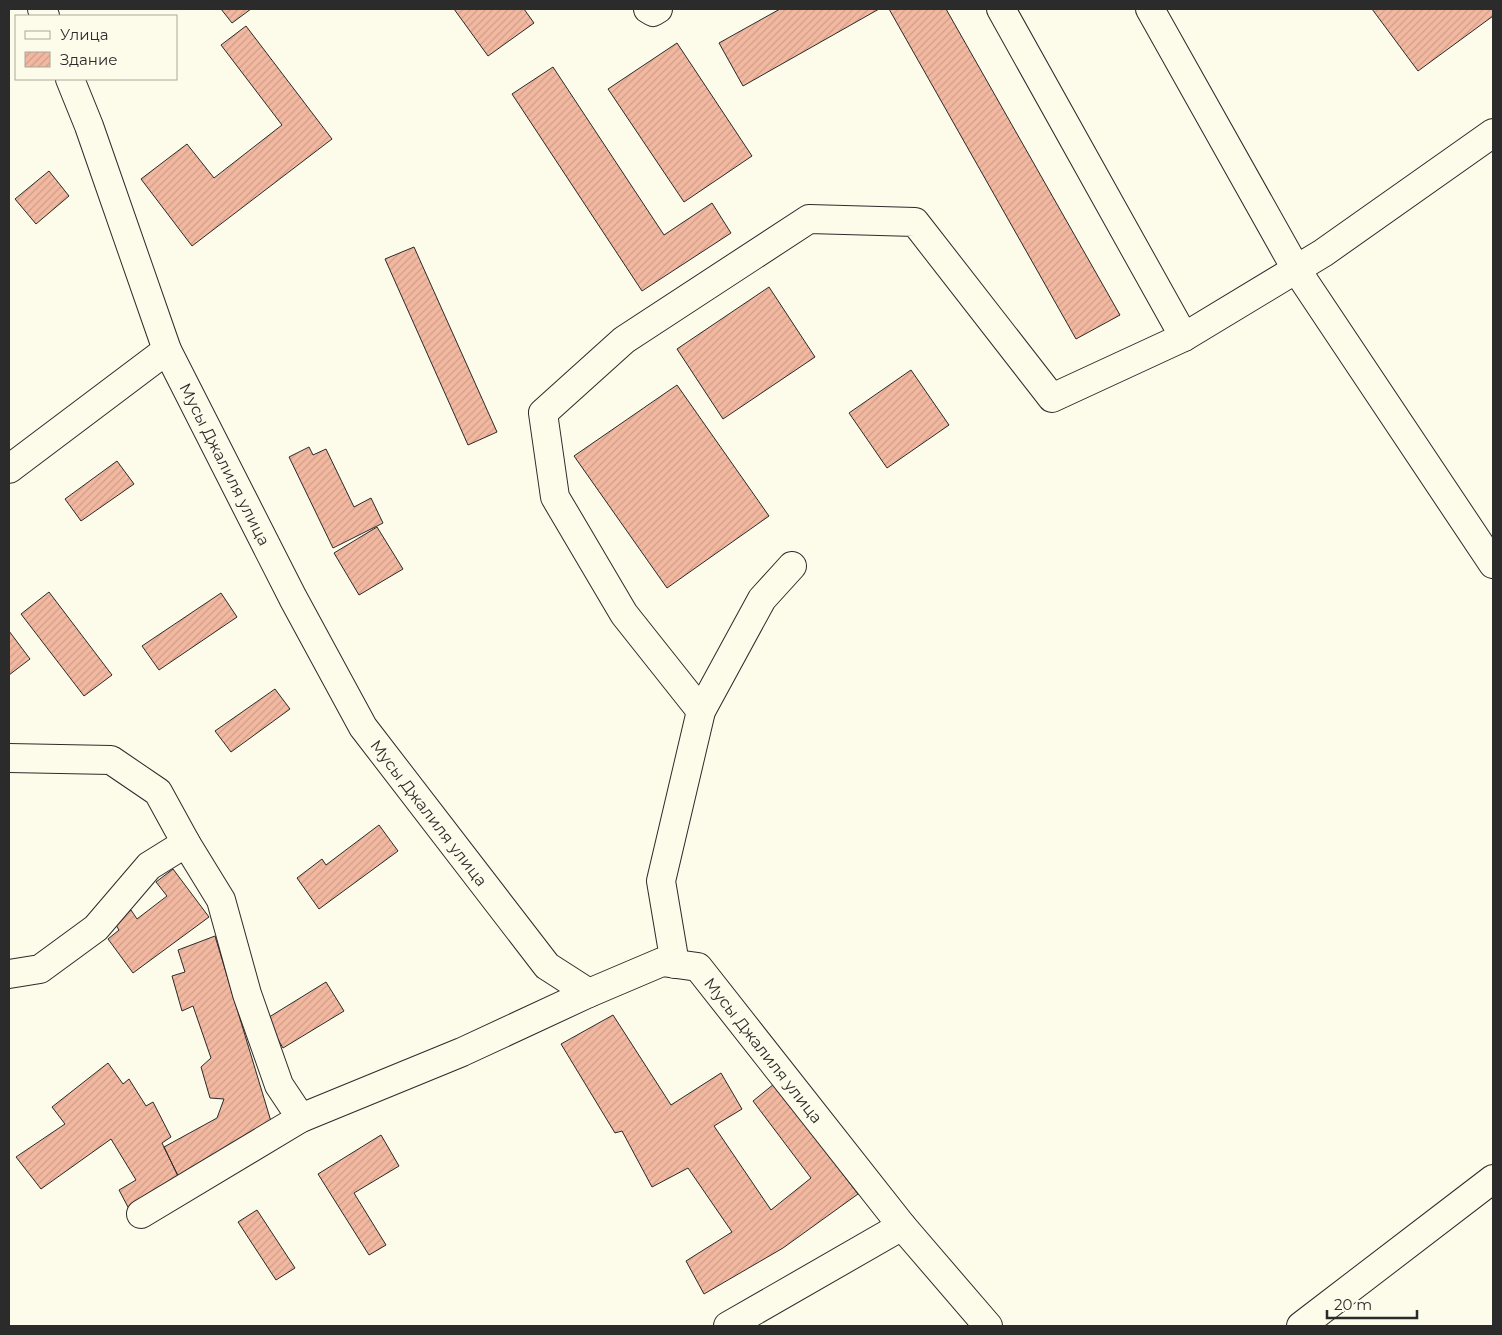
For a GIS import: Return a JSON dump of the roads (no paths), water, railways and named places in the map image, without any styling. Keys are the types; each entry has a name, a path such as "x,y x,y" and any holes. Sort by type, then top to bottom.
{"street":[{"path":"648,9 653,12 658,9"},
{"path":"1001,9 1184,337"},
{"path":"1150,9 1296,269 1493,564"},
{"name":"Мусы Джалиля улица","path":"70,80 92,135 167,350 293,598 363,727 547,966 589,993 662,962 698,967 902,1226 988,1326"},
{"path":"701,711 624,614 555,497 543,413 624,340 809,219 915,222 1052,398 1184,337 1323,253 1493,133"},
{"path":"9,469 167,350"},
{"path":"675,964 662,881 701,711 762,599 792,566"},
{"path":"9,758 111,760 158,792 186,843 221,900 247,994 279,1086 301,1118"},
{"path":"9,974 40,969 96,928 149,866 186,843"},
{"path":"141,1214 301,1118 462,1052 589,993"},
{"path":"1301,1326 1493,1179"},
{"path":"728,1326 902,1226"}]}
